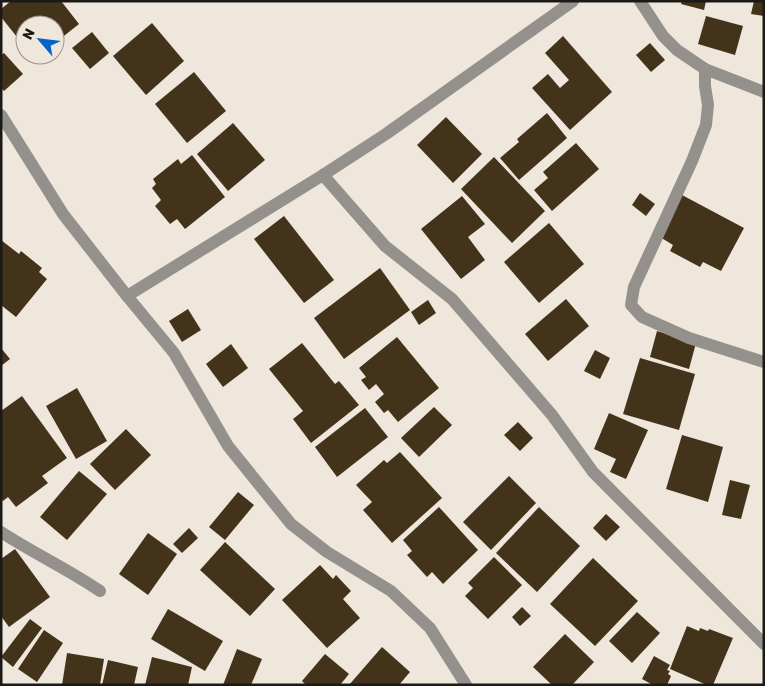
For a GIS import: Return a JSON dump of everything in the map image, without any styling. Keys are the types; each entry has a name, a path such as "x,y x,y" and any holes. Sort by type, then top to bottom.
{"street":[{"path":"126,296 386,134 573,1"},
{"path":"640,1 663,36 677,50 705,69 764,92"},
{"path":"705,69 704,86 708,104 706,124 692,161 634,287 631,305 642,317 689,338 764,362"},
{"path":"1,115 63,214 126,296 174,353 228,446 291,524 327,552 391,591 430,628 466,685"},
{"path":"323,175 385,246 452,299 552,415 593,472 764,644"},
{"path":"1,532 28,550 73,572 100,591"}],"building":[{"path":"11,1 61,1 79,24 65,35 65,15 15,15 15,34 1,17 1,9"},
{"path":"682,1 706,1 704,10 681,4"},
{"path":"754,1 764,1 764,16 751,14"},
{"path":"706,16 743,26 735,55 698,44"},
{"path":"152,23 184,61 146,95 113,56"},
{"path":"92,32 109,53 90,69 72,48"},
{"path":"563,36 612,92 570,130 532,88 548,74 560,88 569,80 545,53"},
{"path":"650,43 665,60 651,72 636,55"},
{"path":"4,53 23,74 4,91 1,88 1,55"},
{"path":"194,72 226,111 187,143 155,104"},
{"path":"547,113 567,138 519,180 500,158 519,142 517,139"},
{"path":"446,117 482,154 453,183 417,145"},
{"path":"233,123 265,160 228,191 197,154"},
{"path":"576,143 599,169 552,211 534,190 548,178 543,172"},
{"path":"192,155 225,197 185,229 177,219 170,224 155,206 161,200 152,188 156,184 153,179 178,159 181,164"},
{"path":"494,157 545,211 512,243 461,189"},
{"path":"640,193 655,204 646,216 632,205"},
{"path":"682,195 744,228 721,271 703,262 700,267 670,251 673,245 660,237"},
{"path":"462,196 485,224 468,237 485,260 461,279 421,229"},
{"path":"284,216 334,280 304,303 254,239"},
{"path":"549,223 584,264 539,303 504,262"},
{"path":"1,240 19,254 21,251 42,268 39,272 47,279 16,317 1,305"},
{"path":"380,268 410,310 344,359 314,318"},
{"path":"566,299 589,326 548,361 525,334"},
{"path":"428,300 436,313 419,325 411,312"},
{"path":"188,309 201,330 182,342 169,321"},
{"path":"657,331 696,343 689,369 650,357"},
{"path":"397,337 439,388 398,422 388,410 384,413 375,402 384,394 376,384 369,390 361,380 366,377 359,368"},
{"path":"302,343 335,384 339,381 359,405 311,443 293,419 303,411 269,369"},
{"path":"231,344 248,368 223,387 206,364"},
{"path":"1,348 10,359 1,366"},
{"path":"595,350 610,358 600,379 584,371"},
{"path":"640,358 695,374 679,430 623,414"},
{"path":"77,388 107,441 76,459 46,406"},
{"path":"22,396 67,458 42,476 48,483 16,507 8,497 3,501 1,499 1,411"},
{"path":"434,407 452,425 419,457 401,438"},
{"path":"365,408 388,437 337,477 315,447"},
{"path":"609,413 648,430 626,479 610,472 616,459 594,449"},
{"path":"518,422 533,438 520,451 504,435"},
{"path":"126,429 151,455 115,490 90,464"},
{"path":"682,435 723,447 708,502 666,489"},
{"path":"400,452 442,498 392,543 363,510 372,502 356,485 384,460 387,463"},
{"path":"79,471 107,494 67,540 40,517"},
{"path":"509,476 536,503 491,550 463,522"},
{"path":"730,480 750,485 741,519 722,515"},
{"path":"238,492 254,505 225,540 209,527"},
{"path":"439,507 478,550 443,584 432,572 427,577 407,555 412,551 403,540"},
{"path":"539,507 580,546 537,592 496,553"},
{"path":"606,514 620,527 606,541 593,528"},
{"path":"189,528 198,538 182,553 173,544"},
{"path":"148,533 177,554 148,595 119,574"},
{"path":"225,542 275,589 250,616 200,570"},
{"path":"15,549 50,597 9,627 1,616 1,559"},
{"path":"494,557 522,585 488,619 465,596 473,588 468,583"},
{"path":"593,558 638,601 595,646 550,604"},
{"path":"320,565 333,579 336,575 351,591 343,599 360,618 327,648 282,600"},
{"path":"522,607 531,616 520,626 512,617"},
{"path":"168,609 223,641 205,671 151,639"},
{"path":"637,612 660,633 632,663 609,641"},
{"path":"30,619 42,628 13,667 1,657"},
{"path":"687,626 699,631 700,628 708,631 709,629 733,638 713,685 707,685 670,669"},
{"path":"44,630 63,643 37,682 18,669"},
{"path":"565,634 594,662 572,685 552,685 533,667"},
{"path":"382,647 410,672 399,685 349,685"},
{"path":"237,649 262,659 251,685 223,685"},
{"path":"67,653 104,659 100,685 62,685"},
{"path":"325,654 349,674 340,685 306,685 302,681"},
{"path":"654,656 670,665 667,670 670,671 668,674 671,676 667,685 653,685 642,679"},
{"path":"152,657 192,667 188,685 145,685"},
{"path":"108,660 138,667 134,685 102,685"}]}
